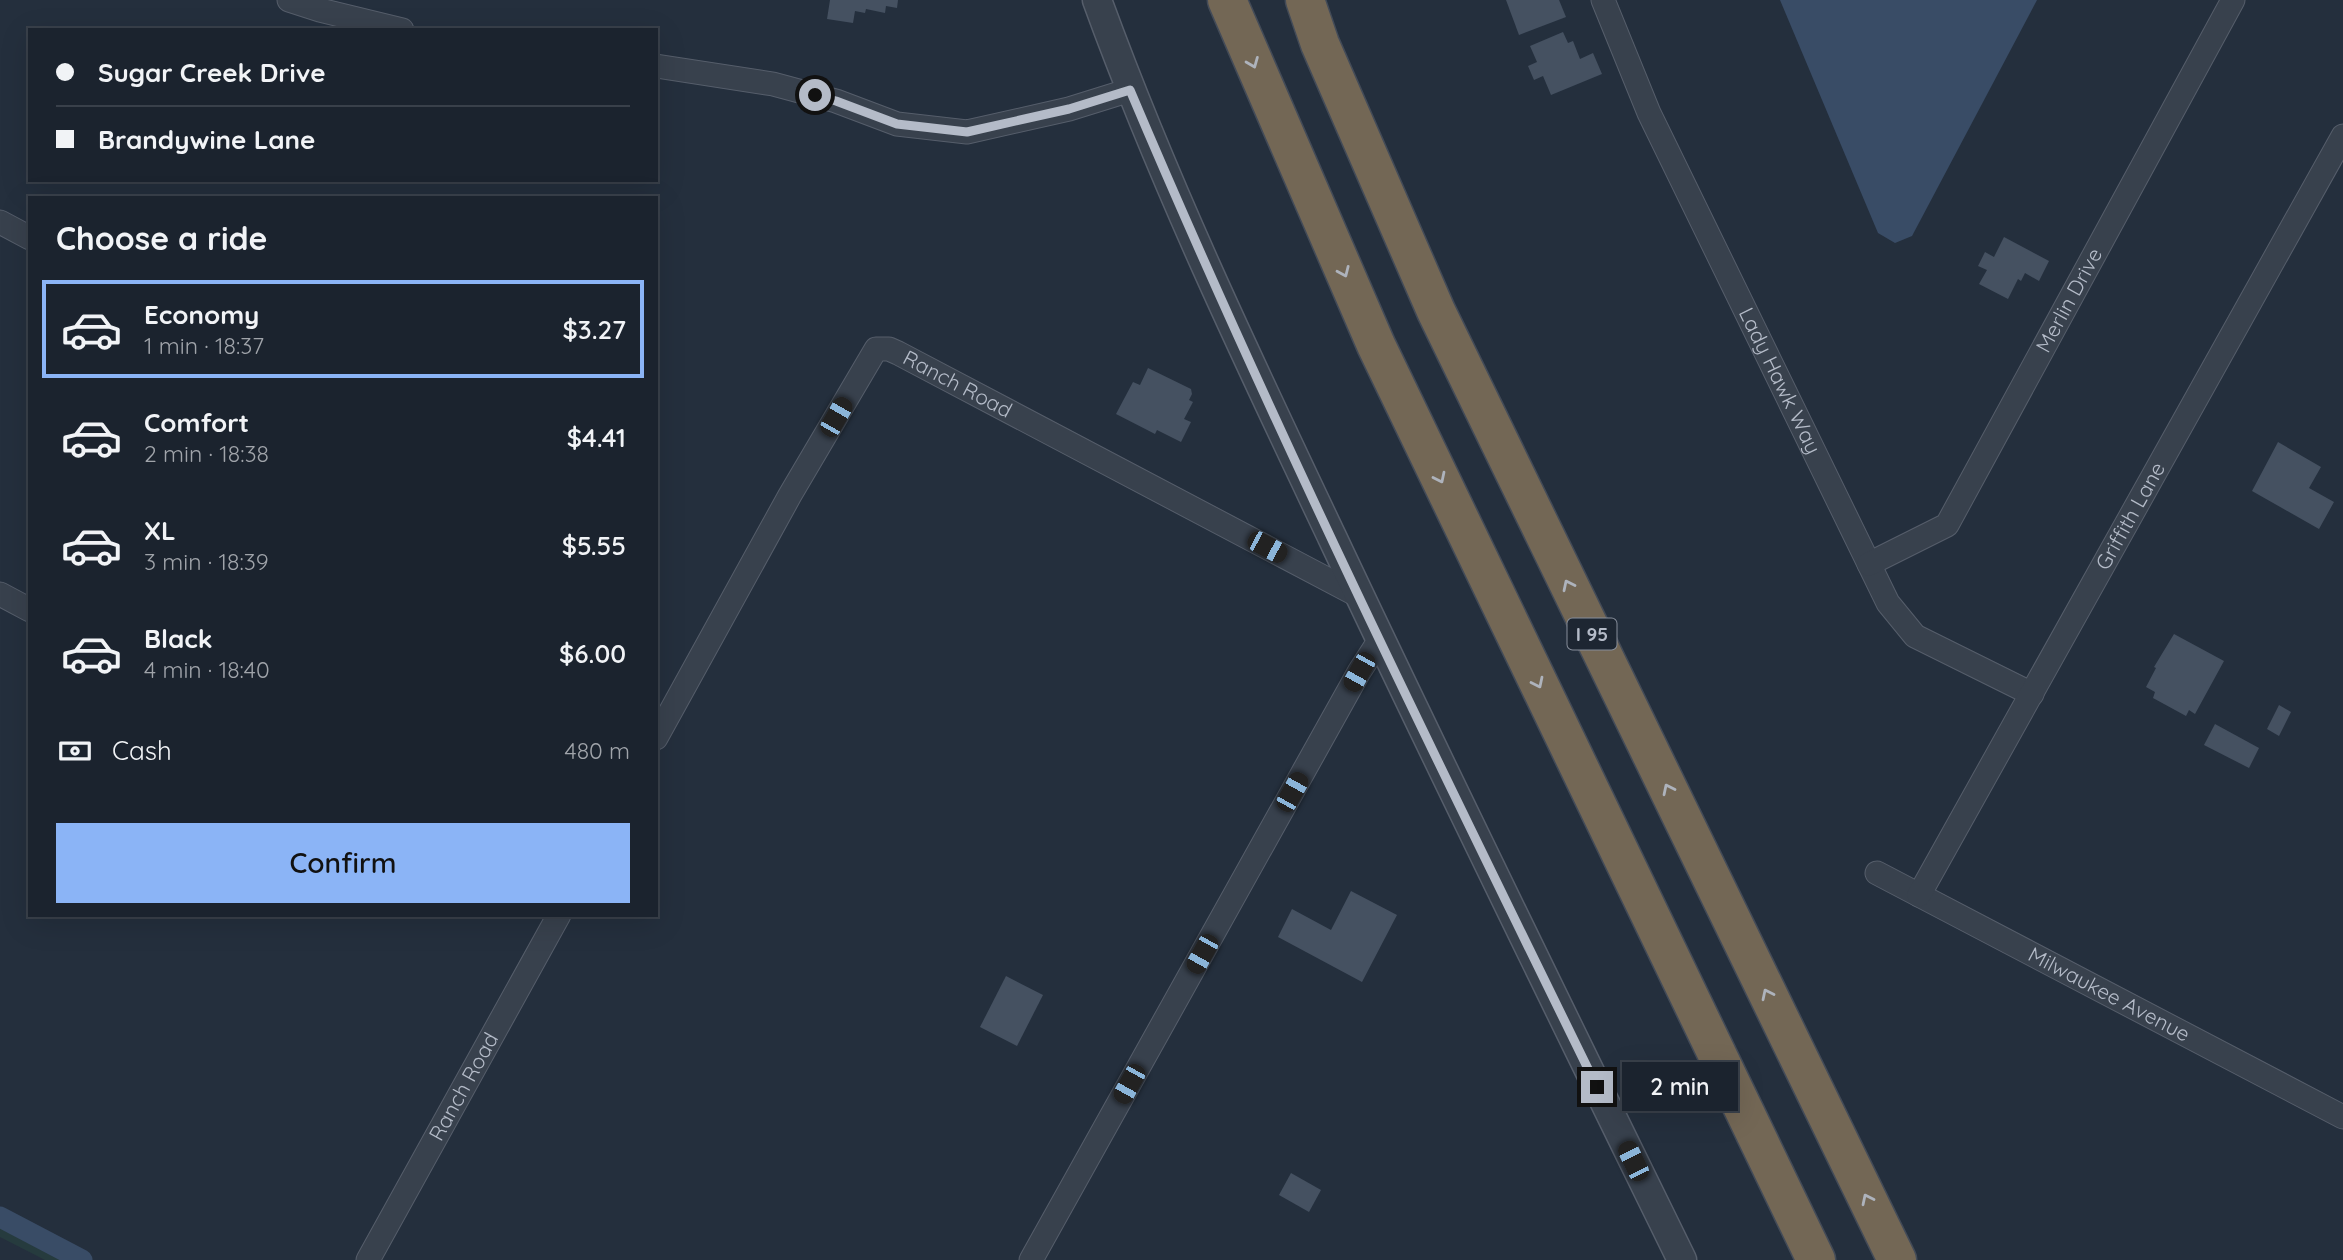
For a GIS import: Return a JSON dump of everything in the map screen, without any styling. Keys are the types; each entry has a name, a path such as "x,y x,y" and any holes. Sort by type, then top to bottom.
{"highway":[{"path":"1227,0 1376,345 1816,1260"},
{"name":"I 95","path":"1306,0 1320,44 1436,312 1897,1260"}],"street":[{"path":"289,0 394,28"},
{"path":"1097,0 1130,90 1222,305 1379,641 1682,1260"},
{"name":"Lady Hawk Way","path":"1603,0 1649,113 1888,603 1916,636 2032,694"},
{"name":"Merlin Drive","path":"1869,564 1947,525 2233,0"},
{"path":"658,66 773,84 836,101 897,124 967,132 1069,109 1130,90"},
{"name":"Griffith Lane","path":"1919,895 2343,136"},
{"path":"0,222 28,237"},
{"name":"Ranch Road","path":"658,734 790,495 876,349 889,349 898,353 1359,596"},
{"path":"0,594 28,609"},
{"path":"1031,1260 1359,672 1379,641"},
{"name":"Milwaukee Avenue","path":"1877,873 2343,1117"},
{"name":"Ranch Road","path":"368,1260 558,917"}],"green space":[{"path":"0,1228 60,1260 45,1260 0,1237"}],"water":[{"path":"1780,0 2037,0 1912,236 1895,243 1878,233"}],"building":[{"path":"830,0 898,0 897,8 886,6 885,13 866,9 865,13 855,11 853,23 827,19"},
{"path":"1506,0 1559,0 1566,17 1519,35"},
{"path":"1563,32 1568,43 1573,41 1580,59 1593,53 1602,74 1551,95 1543,76 1534,80 1528,66 1537,62 1530,46"},
{"path":"2004,237 2049,261 2039,281 2025,273 2021,281 2018,279 2008,299 1979,284 1987,270 1978,266 1985,252 1994,257"},
{"path":"1148,368 1191,389 1189,400 1193,402 1184,419 1191,422 1181,442 1157,430 1155,434 1116,414 1133,382 1140,385"},
{"path":"2278,442 2321,467 2309,488 2334,502 2319,529 2252,491"},
{"path":"2174,634 2224,661 2195,714 2189,710 2186,716 2153,698 2155,692 2146,687 2156,668 2154,667"},
{"path":"2279,705 2291,712 2279,736 2267,729"},
{"path":"2215,724 2259,748 2249,768 2204,745"},
{"path":"1351,891 1397,915 1362,982 1278,937 1292,909 1331,930"},
{"path":"1006,976 1043,995 1017,1046 980,1027"},
{"path":"1291,1173 1321,1190 1309,1212 1279,1195"}],"waterway":[{"path":"0,1217 82,1260"}],"route":[{"path":"815,95 897,124 967,132 1069,109 1130,90 1222,305 1379,641 1597,1087"}]}
